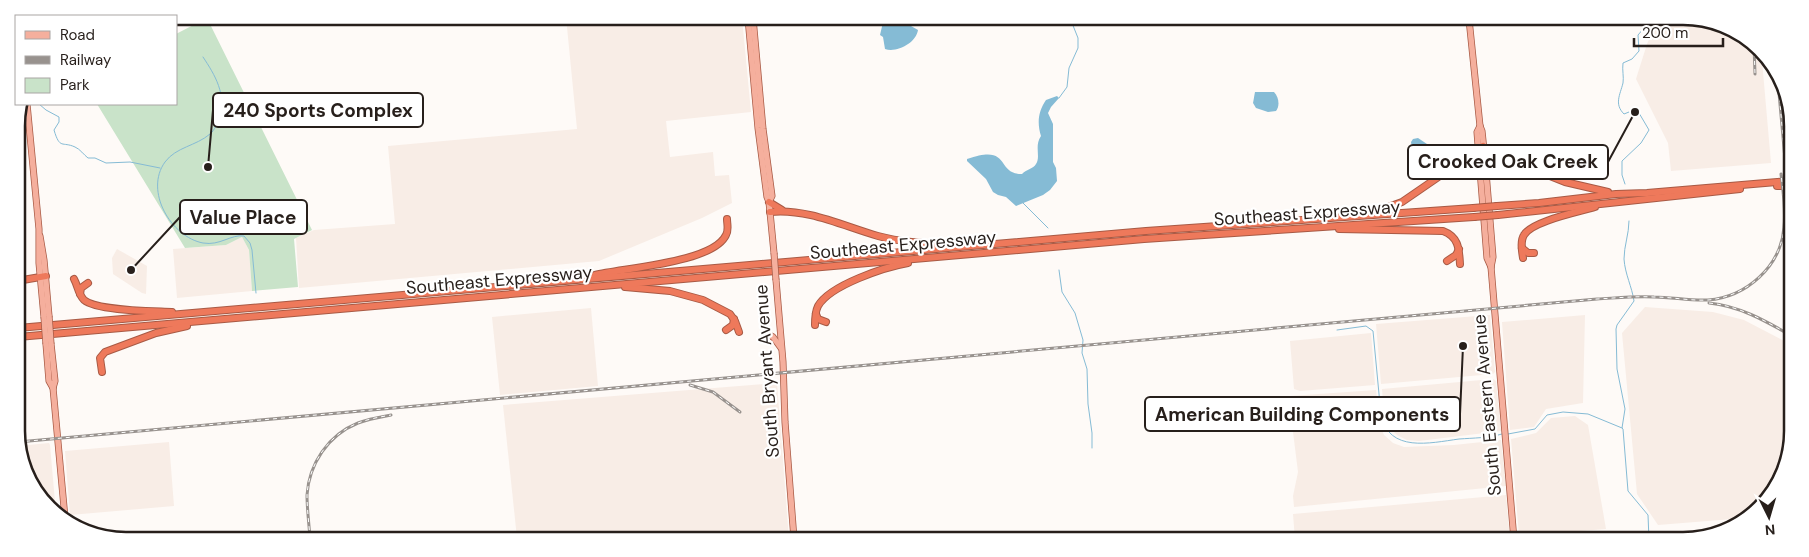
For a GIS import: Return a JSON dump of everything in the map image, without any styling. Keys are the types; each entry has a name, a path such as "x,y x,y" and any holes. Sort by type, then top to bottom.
{"highway":[{"path":"1483,146 1489,154 1499,161"},
{"path":"1342,217 1395,205 1413,195 1450,168 1472,160 1499,161 1522,165 1574,185 1616,194"},
{"name":"Southeast Expressway","path":"25,327 970,245 1539,203 1616,194 1784,182"},
{"name":"Southeast Expressway","path":"25,335 948,256 1498,214 1784,187"},
{"path":"769,202 777,209 785,212"},
{"path":"1523,258 1523,236 1533,227 1606,203"},
{"path":"770,212 805,214 901,241 970,245"},
{"path":"571,280 691,256 721,242 727,232 727,219"},
{"path":"1318,227 1351,230 1440,230 1452,236 1456,241 1459,248 1460,264"},
{"path":"1447,261 1456,255 1459,248"},
{"path":"1522,248 1528,253 1534,253"},
{"path":"815,326 818,306 837,290 858,278 892,266 948,256"},
{"path":"25,279 43,276"},
{"path":"74,279 80,296 85,301 95,305 143,311 196,313"},
{"path":"80,296 80,289 88,283"},
{"path":"601,286 649,288 681,293 726,311 734,318 739,332"},
{"path":"816,314 818,319 826,322"},
{"path":"102,372 100,357 109,350 161,331 244,317"},
{"path":"726,330 732,325 734,318"}],"main road":[{"name":"South Bryant Avenue","path":"749,25 758,128 769,202 774,253 793,532"},
{"name":"South Bryant Avenue","path":"754,25 763,129 772,196 769,202"},
{"name":"South Eastern Avenue","path":"1470,25 1483,146 1482,160"},
{"path":"27,106 39,229 43,246 43,276 48,344 55,381 53,388 64,510"},
{"name":"South Eastern Avenue","path":"1480,126 1477,132 1493,257 1491,267 1513,532"},
{"path":"765,332 773,337 782,350"}],"shaded area":[{"path":"567,25 743,25 751,112 666,121 670,157 713,152 715,176 729,175 732,203 702,218 599,261 299,288 296,238 314,230 395,224 388,146 577,129"},
{"path":"1656,25 1696,26 1709,28 1733,39 1754,55 1762,64 1771,163 1671,171 1668,143 1636,79 1647,44"},
{"path":"242,237 249,250 252,291 177,298 173,249 226,245"},
{"path":"117,249 147,266 146,294 113,274 112,258"},
{"path":"1645,307 1713,312 1744,320 1784,341 1783,444 1781,457 1774,475 1763,492 1744,492 1744,511 1732,519 1658,525 1637,494 1622,333"},
{"path":"591,308 598,386 500,395 492,317"},
{"path":"1490,315 1495,372 1493,374 1381,384 1376,324"},
{"path":"1585,315 1583,403 1546,409 1534,427 1510,430 1502,322"},
{"path":"1371,333 1375,385 1300,391 1294,389 1290,341"},
{"path":"1493,379 1496,381 1501,431 1419,441 1407,440 1397,435 1387,425 1384,416 1382,389"},
{"path":"777,383 788,532 516,532 503,405"},
{"path":"1376,390 1380,426 1384,435 1393,443 1404,447 1454,445 1501,440 1506,486 1294,507 1293,496 1298,472 1290,396"},
{"path":"1575,416 1588,425 1606,529 1569,532 1519,532 1511,439 1536,433 1551,418"},
{"path":"169,442 174,506 71,515 65,451"},
{"path":"49,443 55,502 42,487 35,475 26,445"},
{"path":"1506,495 1509,532 1294,532 1293,514"}],"green space":[{"path":"193,25 210,25 312,230 294,239 298,287 252,291 249,250 242,237 226,245 185,248 98,105 178,105 178,33"}],"water":[{"path":"882,25 910,25 918,30 910,43 895,50 885,49 883,37 880,35"},
{"path":"1255,92 1274,92 1278,101 1276,111 1268,112 1256,108 1253,103"},
{"path":"1057,96 1059,98 1048,113 1053,124 1053,162 1056,168 1057,181 1043,195 1016,206 1006,197 993,192 986,179 967,159 981,155 991,155 1001,160 1014,173 1022,174 1033,167 1038,158 1038,144 1041,136 1039,122 1041,109 1046,100"},
{"path":"1418,138 1430,146 1427,153 1417,153 1412,149 1411,142 1413,139"}],"waterway":[{"path":"1059,98 1067,87 1069,68 1078,48 1078,38 1073,25"},
{"path":"1625,184 1622,175 1622,161 1641,143 1649,130 1639,113 1629,112 1624,114 1619,107 1618,103 1623,81 1623,63 1632,59 1639,51 1638,35 1647,25"},
{"path":"203,57 212,71 221,93 222,101 219,117 215,128 210,134 175,153 165,162 159,174 159,199 171,222 191,239 203,243 215,243 244,236 250,243 252,250 256,293"},
{"path":"40,105 59,117 59,122 54,130 60,143 77,148 88,158 95,158 106,163 130,162 160,168"},
{"path":"1023,203 1048,228"},
{"path":"1629,221 1624,259 1634,301 1617,325 1617,369 1625,409 1622,428 1628,491 1648,515 1649,532"},
{"path":"1059,270 1062,292 1075,313 1083,340 1082,353 1087,369 1092,448"},
{"path":"1337,330 1366,326 1373,331 1381,415 1385,427 1392,435 1412,443 1424,443 1502,434"},
{"path":"1508,434 1535,429 1547,415 1563,412 1588,414 1622,428"}],"railway":[{"path":"1754,55 1755,74"},
{"path":"1779,95 1784,148"},
{"path":"1781,174 1784,200"},
{"path":"26,441 1597,299 1647,297 1708,300 1722,298 1735,293 1759,277 1769,267 1776,255 1784,227"},
{"path":"1709,303 1741,310 1784,332"},
{"path":"690,385 713,392 740,412"},
{"path":"310,532 307,495 312,472 322,452 329,443 347,428 366,420 391,415"}],"place":[{"name":"Crooked Oak Creek","path":"1635,112"},
{"name":"240 Sports Complex","path":"208,167"},
{"name":"Value Place","path":"131,270"},
{"name":"American Building Components","path":"1463,346"}]}
